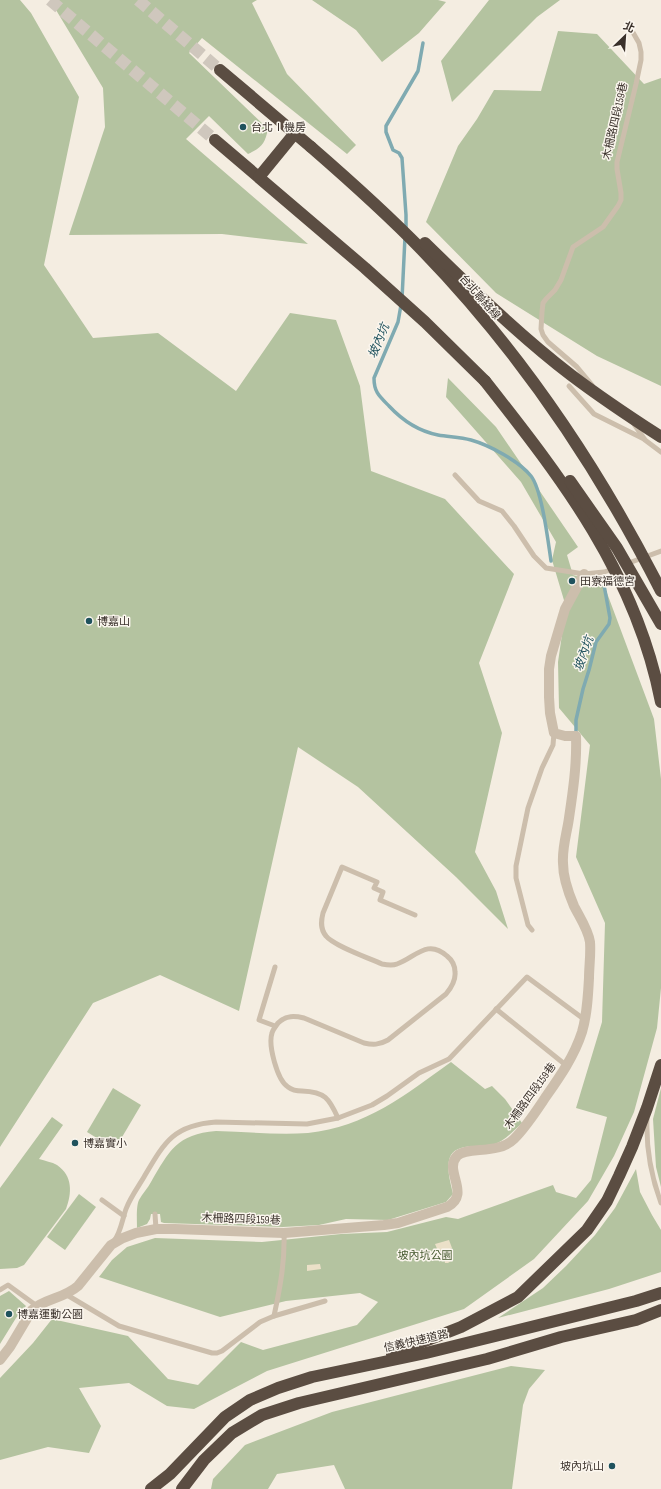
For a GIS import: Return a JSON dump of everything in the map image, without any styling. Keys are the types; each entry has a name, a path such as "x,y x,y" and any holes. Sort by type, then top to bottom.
{"highway":[{"name":"台北聯絡線","path":"220,70 295,133 381,210 422,251 466,299 505,346 579,448 640,549 661,591"},
{"path":"259,177 295,133"},
{"path":"215,140 365,268 414,312 485,381 517,415 584,499 617,548 661,624"},
{"path":"311,147 385,205 481,297 571,375 616,408 661,436"},
{"path":"485,381 542,453 582,512 610,560 632,604 646,645 661,702"},
{"path":"354,1368 461,1327 518,1297 587,1230 607,1201 632,1147 661,1065"},
{"name":"信義快速道路","path":"194,1449 225,1417 250,1400 278,1388 312,1377 426,1353 636,1301 661,1293"},
{"path":"636,1320 661,1310"},
{"path":"182,1489 204,1460 232,1433 262,1415 299,1403 487,1359 561,1337 661,1315"},
{"path":"151,1489 170,1474 194,1449"},
{"path":"164,1489 194,1449"},
{"path":"193,1489 196,1476 204,1460"}],"street":[{"path":"554,733 550,713 549,697 549,669 551,656 565,609 584,574"},
{"name":"木柵路四段159巷","path":"37,1306 67,1295 78,1286 111,1245 136,1233 175,1229 284,1233 384,1225 398,1223 453,1204 457,1197 458,1189 453,1167 457,1156 464,1153 499,1148 514,1140 567,1066 579,1039 585,1020 588,1000 590,942 565,882 563,862 577,752 576,736 564,736 554,733"},
{"path":"0,1360 10,1347 29,1314 37,1306"}],"lane":[{"name":"木柵路四段159巷","path":"631,29 639,43 641,52 636,84 617,162 621,200 604,227 574,247 558,285 543,303 541,329 543,336 548,342 582,371 603,400 630,420 645,440 661,452"},
{"path":"569,386 594,414 645,440"},
{"path":"455,475 479,501 502,511 534,556 546,568 584,574 604,572 661,552"},
{"path":"532,930 528,925 516,878 516,866 528,808 542,768 553,745 554,733"},
{"path":"338,1118 331,1102 324,1096 312,1091 295,1091 287,1087 281,1081 277,1074 271,1040 272,1032 280,1021 287,1017 295,1016 304,1018 364,1043 373,1045 381,1044 446,994 455,981 456,973 450,958 436,949 427,949 418,952 396,964 389,965 382,964 333,943 326,937 322,929 322,913 342,867 376,882 374,888 383,892 380,900 415,915"},
{"path":"275,968 258,1020 275,1026"},
{"path":"111,1245 117,1237 130,1200 164,1144 174,1135 186,1128 201,1123 216,1122 306,1124 338,1118 372,1105 388,1096 419,1073 449,1059 527,976 585,1020"},
{"path":"496,1009 567,1066"},
{"path":"647,1108 648,1152 651,1172 661,1203"},
{"path":"102,1200 124,1216"},
{"path":"156,1214 156,1230"},
{"path":"274,1316 282,1282 285,1256 284,1233"},
{"path":"0,1290 8,1285 37,1306"},
{"path":"67,1295 119,1326 212,1354 222,1351 260,1322 274,1316 325,1301"}],"green space":[{"path":"0,0 20,0 31,13 79,97 44,265 93,338 158,333 236,391 290,313 336,320 360,386 371,471 445,499 514,574 479,663 502,733 475,852 496,891 508,929 456,877 358,787 298,747 239,1011 160,975 93,1003 0,1147"},
{"path":"50,0 257,0 252,3 287,74 356,145 347,154 202,38 189,53 268,129 262,145 248,154 209,116 186,139 308,244 222,234 69,235 105,127 103,88"},
{"path":"312,0 438,0 446,2 419,33 382,62 356,30"},
{"path":"489,0 560,0 537,17 452,102 441,61"},
{"path":"558,31 597,34 644,84 661,78 661,386 597,356 496,293 426,222 458,146 477,119 494,90 541,91"},
{"name":"坡內坑公園","path":"448,378 496,427 578,547 567,555 573,575 604,585 654,719 661,779 661,988 657,1028 634,1112 614,1156 588,1201 534,1259 464,1309 267,1371 194,1409 167,1406 129,1383 79,1388 101,1426 89,1453 48,1447 0,1460 0,1378 33,1343 52,1319 128,1336 168,1379 198,1385 241,1342 263,1350 357,1325 378,1302 360,1293 286,1301 220,1317 99,1277 112,1260 127,1247 155,1238 262,1242 341,1234 387,1232 446,1217 458,1219 553,1185 556,1192 576,1198 591,1180 607,1117 576,1108 602,1022 605,923 576,857 590,745 559,708 558,662 566,607 552,560 556,542 521,482 446,397"},
{"path":"451,1062 485,1089 492,1086 505,1099 522,1123 508,1136 496,1144 488,1146 465,1147 455,1151 451,1155 448,1168 453,1194 446,1202 388,1220 346,1219 319,1225 283,1227 164,1223 161,1222 160,1214 151,1214 147,1224 137,1228 137,1210 139,1200 163,1161 183,1140 203,1133 216,1131 297,1134 329,1130 367,1117 384,1108"},
{"path":"113,1088 141,1105 115,1149 87,1132"},
{"path":"661,1088 661,1187 656,1167 653,1119"},
{"path":"52,1117 63,1125 39,1159 57,1165 66,1174 70,1185 70,1191 66,1209 24,1265 17,1268 0,1269 0,1188"},
{"path":"636,1169 640,1192 661,1230 661,1272 609,1289 498,1318 543,1288 595,1235 615,1208"},
{"path":"79,1194 96,1207 65,1250 47,1237"},
{"name":"博嘉運動公園","path":"9,1291 26,1306 16,1318 0,1344 0,1296"},
{"path":"511,1366 545,1370 529,1389 523,1405 512,1489 345,1489 334,1465 277,1474 268,1489 211,1489 213,1479 245,1445 332,1412"}],"shaded area":[{"path":"449,1240 452,1248 448,1250 451,1261 445,1263 442,1250 438,1251 435,1244"},
{"path":"320,1264 321,1269 307,1271 307,1265"}],"waterway":[{"name":"坡內坑","path":"406,229 402,158 399,153 393,150 386,132 386,126 418,71 423,43"},
{"name":"坡內坑","path":"402,299 405,237"},
{"name":"坡內坑","path":"401,305 398,322 374,378 375,387 378,394 399,416 417,428 438,435 463,438 478,442 503,454 526,470 535,483 538,492 544,516 551,561"},
{"name":"坡內坑","path":"576,733 576,720 596,642 609,624 610,618 604,585"}],"tunnel":[{"path":"50,0 215,140"},
{"path":"138,0 220,70"}],"place":[{"name":"台北Ⅰ機房","path":"243,127"},
{"name":"田寮福德宮","path":"572,581"},
{"name":"博嘉山","path":"89,621"},
{"name":"博嘉實小","path":"75,1143"},
{"name":"博嘉運動公園","path":"9,1314"},
{"name":"坡內坑山","path":"612,1466"}]}
